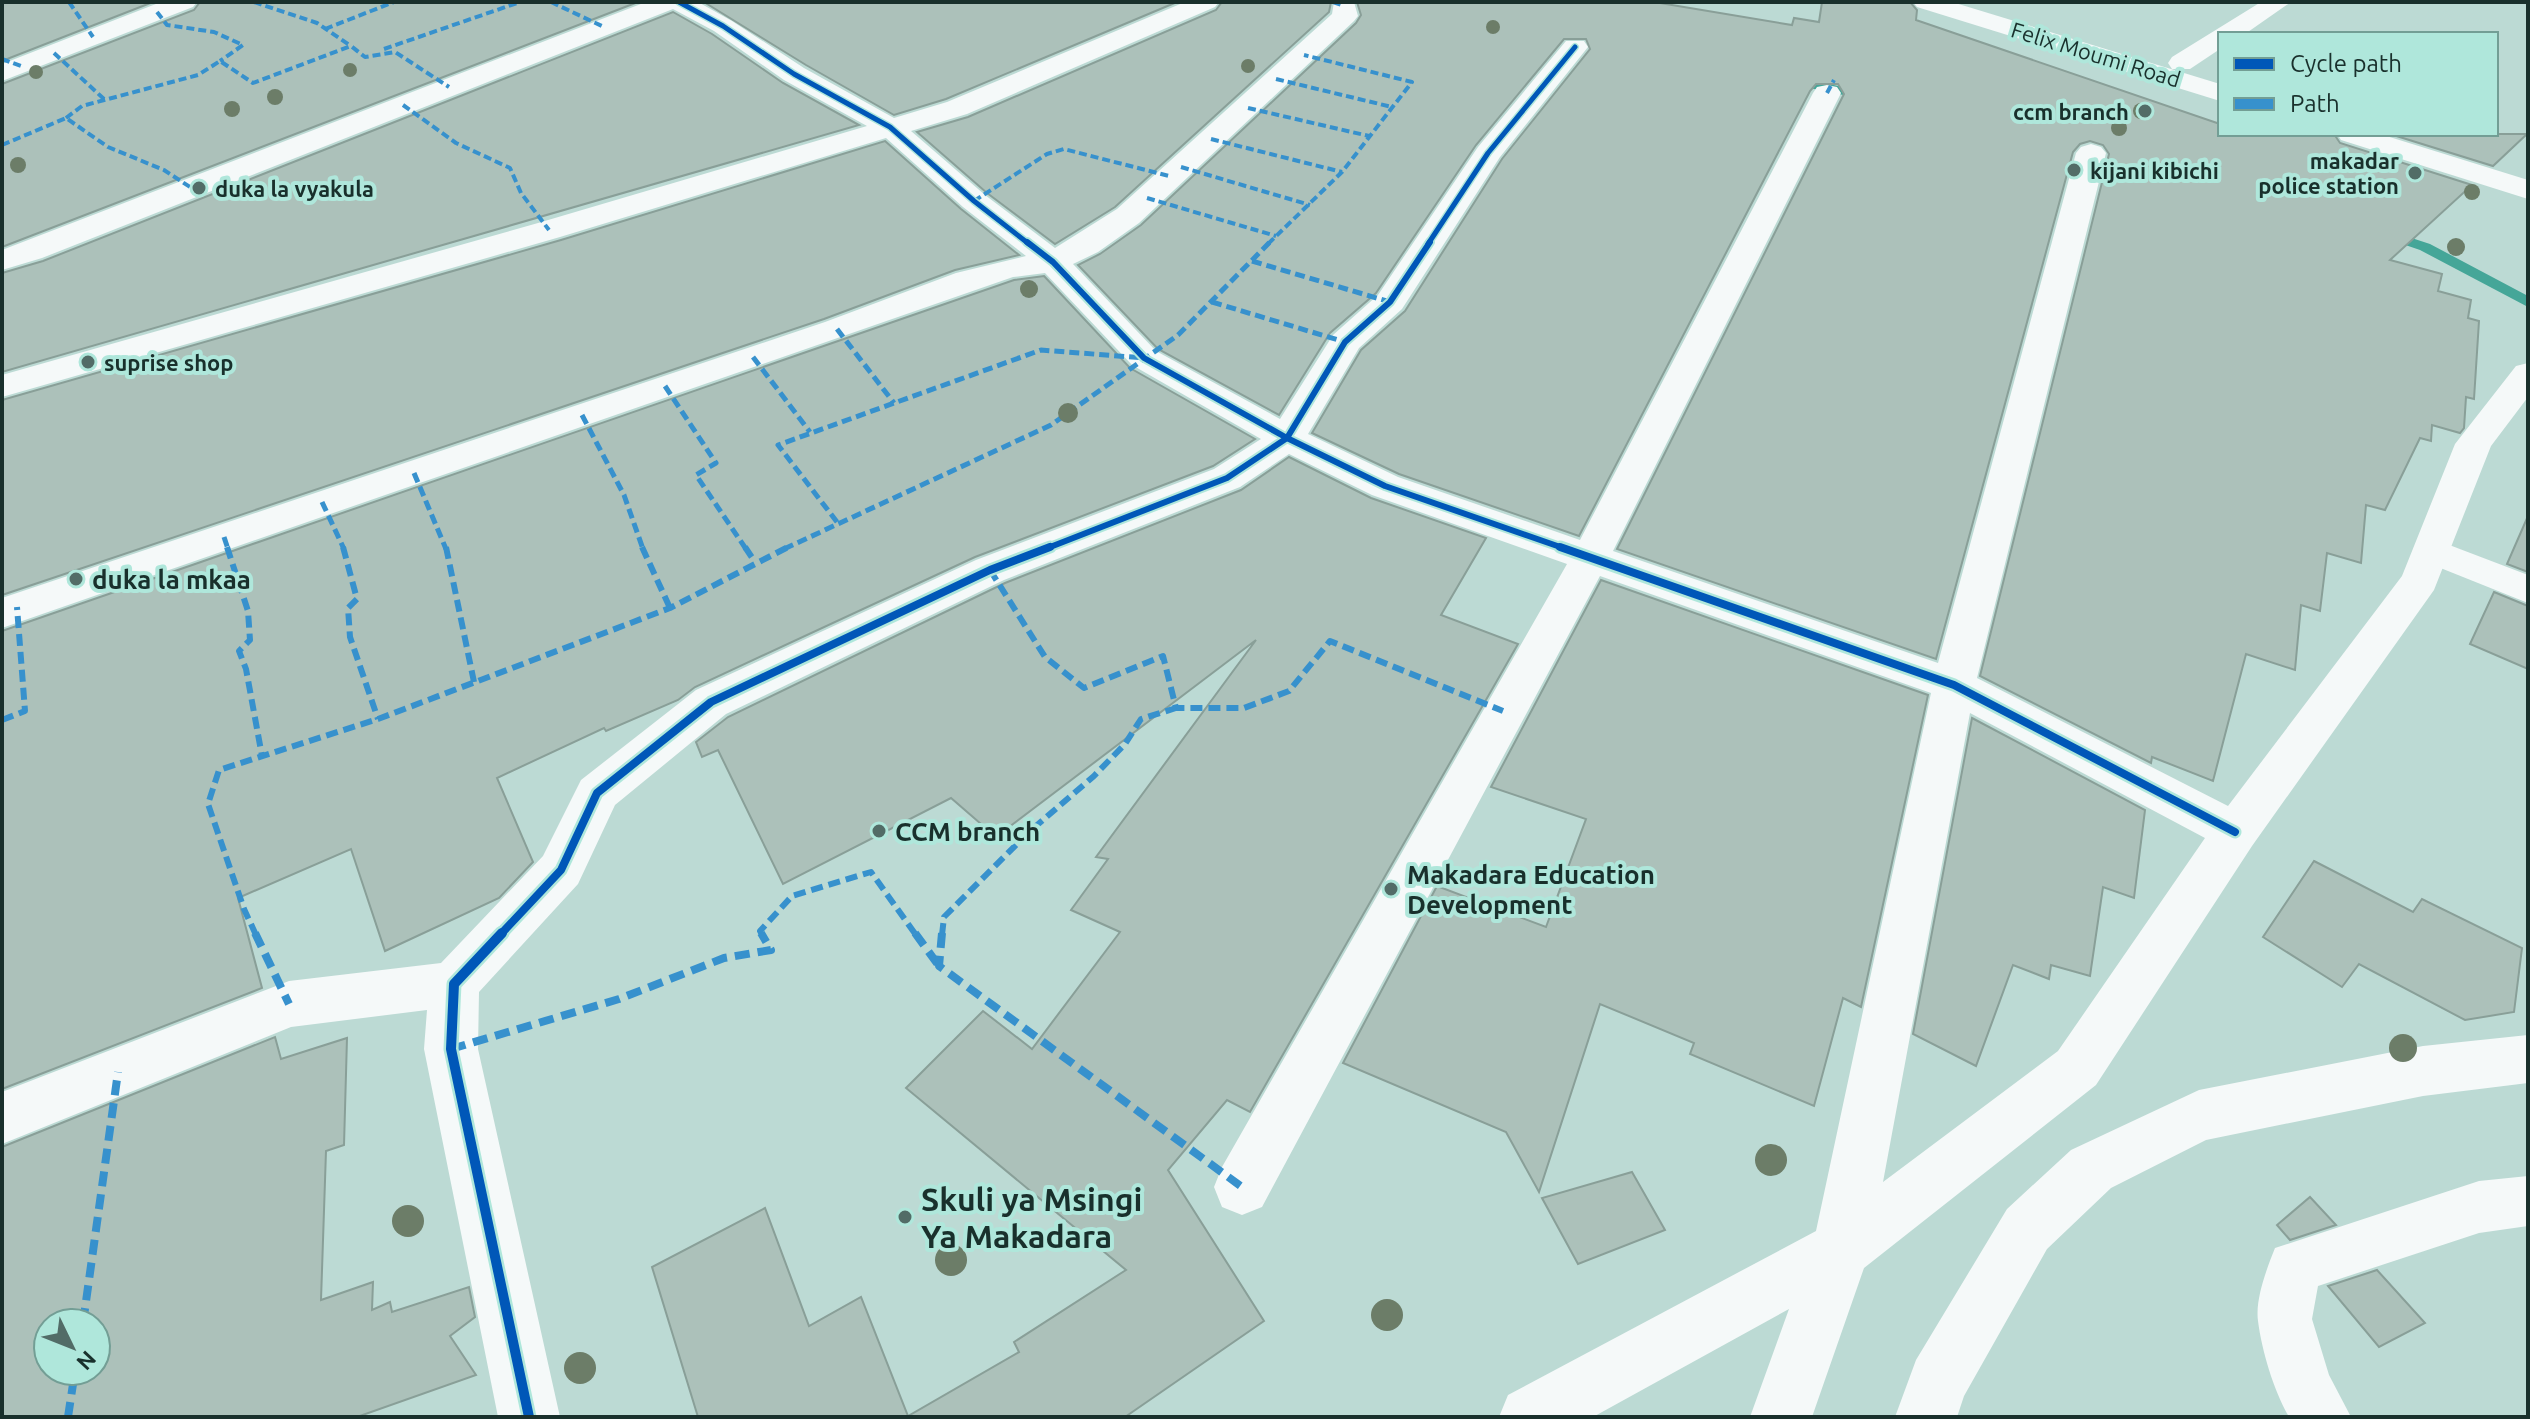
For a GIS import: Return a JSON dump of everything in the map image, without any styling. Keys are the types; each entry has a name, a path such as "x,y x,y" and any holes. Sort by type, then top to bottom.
{"street":[{"path":"2,73 184,2"},
{"path":"2,260 669,2"},
{"path":"679,2 723,26 794,74 890,127 974,201 1053,262 1144,358 1287,438 1385,486 1954,685 2235,832"},
{"path":"2,386 549,230 957,108 1206,2"},
{"name":"Felix Moumi Road","path":"1925,2 2218,92"},
{"name":"Felix Moumi Road","path":"1984,2 2218,74"},
{"path":"2230,32 2278,2"},
{"path":"2,613 837,329 967,280 1010,268 1053,262 1087,245 1128,216 1345,16 1344,6"},
{"path":"2181,63 2218,39"},
{"path":"2,1118 289,1004 454,984 561,870 597,793 711,702 990,570 1227,478 1287,438 1345,342 1390,302 1488,153 1575,47"},
{"path":"1242,1187 1590,558 1827,93"},
{"path":"2357,136 2528,190"},
{"path":"2418,136 2528,170"},
{"path":"1781,1417 1841,1249 1954,685 2091,153"},
{"path":"1530,1417 1841,1249 2077,1068 2235,832 2420,580 2473,444 2528,373"},
{"path":"454,984 451,1049 529,1417"},
{"path":"1926,1417 1938,1382 2027,1229 2091,1169 2199,1116 2423,1071 2528,1059"}],"lane":[{"path":"2431,550 2528,590"},
{"path":"2322,1417 2304,1388 2285,1319 2294,1267 2479,1207 2528,1201"}],"building":[{"path":"2,2 153,2 2,61"},
{"path":"200,2 638,2 2,247 2,84 194,10"},
{"path":"704,2 1177,2 946,99 894,115"},
{"path":"1222,2 1331,2 1329,12 1115,207 1055,244 987,193 917,132 968,117 1216,10"},
{"path":"1357,2 1654,2 1792,25 1794,18 1819,22 1822,2 1910,2 1917,10 1916,20 2218,123 2218,136 2335,136 2340,143 2472,185 2390,260 2442,274 2438,291 2471,300 2468,318 2479,321 2474,399 2466,397 2464,428 2460,433 2432,425 2431,441 2420,438 2385,510 2366,505 2361,563 2327,553 2320,611 2301,605 2295,670 2246,654 2213,781 2152,757 2151,763 1980,676 2109,154 2103,145 2090,141 2080,144 2073,152 1936,659 1617,549 1844,94 1838,84 1816,84 1810,91 1579,536 1399,474 1312,433 1361,350 1405,311 1502,159 1590,49 1586,39 1564,39 1476,145 1376,293 1330,333 1279,415 1158,349 1078,265 1100,254 1141,225 1361,15"},
{"path":"673,12 712,34 783,83 859,125 2,372 2,273 43,261"},
{"path":"2527,134 2493,166 2396,136"},
{"path":"885,141 961,209 1019,255 955,270 824,319 2,595 2,400 561,240"},
{"path":"1044,276 1130,368 1255,439 1213,466 975,557 695,687 678,700 606,731 604,728 497,778 533,862 499,898 385,951 351,849 238,898 262,988 2,1089 2,631 1014,280"},
{"path":"1289,457 1371,498 1486,538 1441,615 1518,644 1250,1112 1227,1100 1168,1170 1264,1321 1125,1417 698,1417 652,1267 765,1208 809,1326 861,1297 908,1416 1019,1352 1014,1342 1126,1270 906,1088 983,1011 1032,1049 1120,932 1071,910 1108,859 1096,857 1256,640 996,837 951,798 783,884 718,750 702,757 696,742 728,717 1005,583 1241,490"},
{"path":"2528,516 2528,572 2507,564"},
{"path":"1601,580 1928,695 1861,1007 1843,998 1814,1106 1690,1054 1694,1043 1600,1004 1539,1192 1506,1132 1343,1063 1437,886 1546,927 1586,819 1491,787"},
{"path":"2494,592 2528,606 2528,669 2470,644"},
{"path":"1972,718 2145,810 2134,898 2103,887 2090,976 2051,965 2049,979 2013,965 1976,1066 1913,1034"},
{"path":"2314,861 2413,912 2422,899 2522,948 2514,1012 2465,1020 2359,964 2342,987 2263,937"},
{"path":"275,1037 281,1059 347,1038 344,1145 326,1151 321,1300 373,1282 372,1310 390,1302 392,1312 469,1287 475,1317 450,1336 476,1375 357,1417 2,1417 2,1147"},
{"path":"1632,1172 1665,1230 1578,1264 1542,1198"},
{"path":"2310,1197 2336,1225 2290,1240 2277,1225"},
{"path":"2377,1270 2425,1323 2379,1347 2328,1286"}],"waterway":[{"path":"1789,80 1868,96"},
{"path":"2384,233 2425,247 2528,302"}],"marked path":[{"path":"69,2 93,37"},
{"path":"254,2 317,23 351,46"},
{"path":"325,29 394,2"},
{"path":"384,49 520,2"},
{"path":"551,2 604,27"},
{"path":"1333,2 1344,6"},
{"path":"157,12 167,25 214,32 243,45 220,61"},
{"path":"66,118 82,106 198,75 220,61 253,83 351,46 365,57 395,52 449,87"},
{"path":"54,53 104,99"},
{"path":"289,1004 244,909 208,804 219,770 378,719 670,608 837,522 1051,425 1178,335 1342,172 1412,82 1304,55"},
{"path":"2,59 21,66"},
{"path":"1276,79 1392,107"},
{"path":"1827,93 1834,80"},
{"path":"403,105 456,143 510,168 521,193 549,230"},
{"path":"1248,108 1369,136"},
{"path":"2,145 66,118 108,147 164,170 190,187"},
{"path":"1211,139 1342,172"},
{"path":"974,201 1047,154 1064,149 1169,176"},
{"path":"1181,167 1310,205"},
{"path":"1147,198 1276,236"},
{"path":"1252,261 1390,302"},
{"path":"1212,302 1345,342"},
{"path":"837,329 894,403"},
{"path":"837,522 778,445 1041,350 1144,358"},
{"path":"753,357 810,432"},
{"path":"665,386 716,463 696,475 755,562"},
{"path":"582,415 624,495 643,549 670,608"},
{"path":"414,473 444,539 474,682"},
{"path":"322,502 342,543 357,599 348,608 350,637 378,719"},
{"path":"224,537 248,611 250,640 239,651 246,669 262,756"},
{"path":"990,570 1045,657 1084,688 1163,656 1176,708 1244,708 1289,691 1330,641 1503,711"},
{"path":"2,720 25,711 17,607"},
{"path":"1176,708 1141,719 1125,744 1094,776 1029,832 944,917 939,966 1242,1187"},
{"path":"451,1049 619,999 724,958 771,950 760,931 792,896 871,872 939,966"},
{"path":"85,1307 118,1072"},
{"path":"68,1417 73,1387"}],"cycle path":[{"path":"679,2 723,26 794,74 890,127 974,201 1053,262 1144,358 1287,438 1385,486 1954,685 2235,832"},
{"path":"529,1417 451,1049 454,984 561,870 597,793 711,702 990,570 1227,478 1287,438 1345,342 1390,302 1488,153 1575,47"}],"place":[{"name":"ccm branch","path":"2145,111"},
{"name":"kijani kibichi","path":"2074,170"},
{"name":"makadar police station","path":"2415,173"},
{"name":"duka la vyakula","path":"199,188"},
{"name":"suprise shop","path":"88,362"},
{"name":"duka la mkaa","path":"76,579"},
{"name":"CCM branch","path":"879,831"},
{"name":"Makadara Education Development","path":"1391,889"},
{"name":"Skuli ya Msingi Ya Makadara","path":"905,1217"}]}
